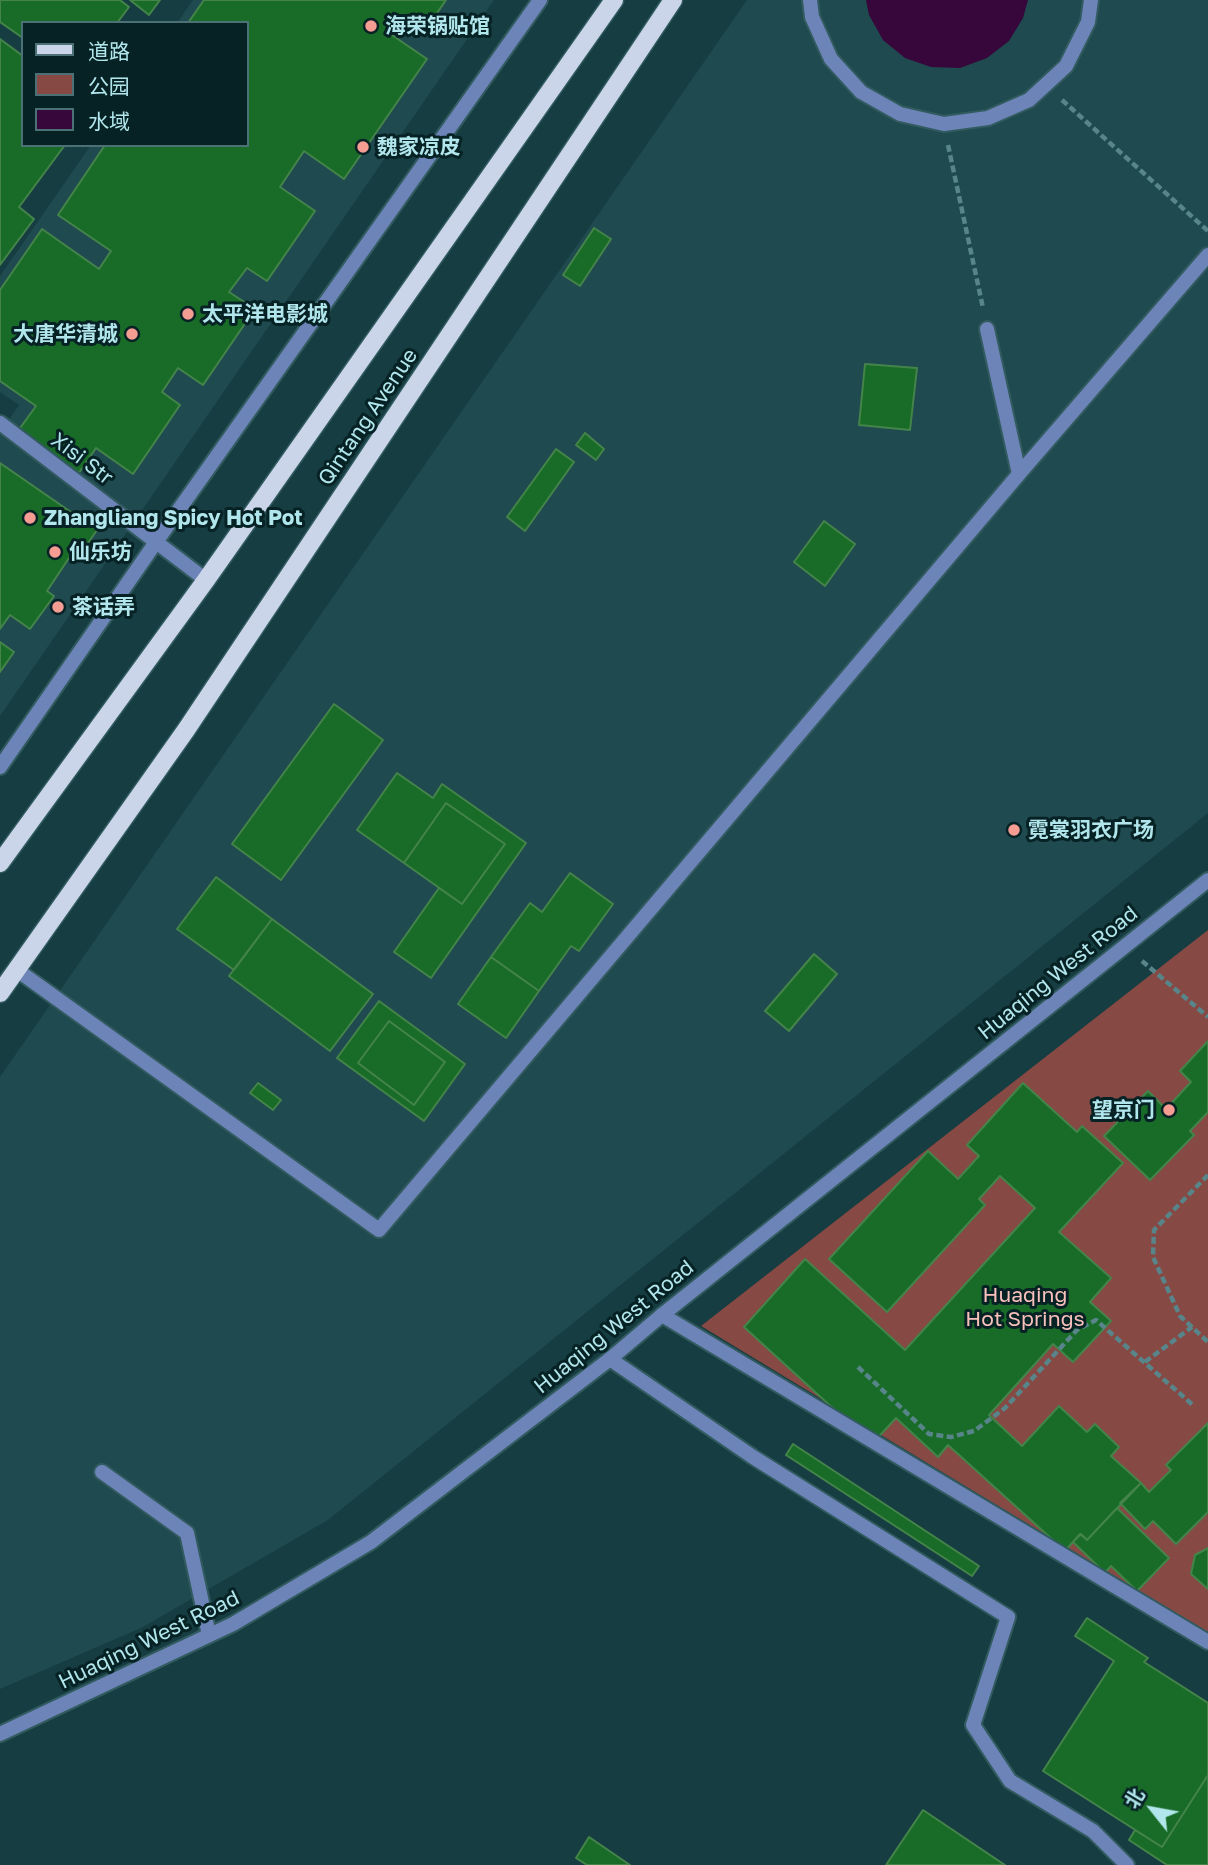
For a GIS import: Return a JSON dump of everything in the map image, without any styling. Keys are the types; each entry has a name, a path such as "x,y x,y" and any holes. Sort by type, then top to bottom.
{"main road":[{"name":"Qintang Avenue","path":"0,863 205,580 614,0"},
{"name":"Qintang Avenue","path":"0,993 194,718 673,0"}],"street":[{"path":"0,767 540,0"},
{"path":"810,0 812,18 831,59 861,92 900,114 943,124 988,118 1029,100 1066,66 1088,22 1091,0"},
{"path":"17,970 379,1230 1018,474 1208,255"},
{"path":"988,329 1018,474"},
{"name":"Xisi Str","path":"0,423 205,580"},
{"name":"Huaqing West Road","path":"0,1734 233,1623 371,1542 610,1359 1208,880"},
{"path":"662,1315 1208,1642"},
{"path":"610,1359 753,1457 1008,1617 973,1725 1010,1781 1093,1831 1128,1865"},
{"path":"102,1472 187,1533 209,1635"}],"path":[{"path":"1045,86 1208,231"},
{"path":"943,124 988,329"},
{"path":"1125,946 1208,1017"},
{"path":"1208,1175 1154,1230 1153,1256 1180,1316 1208,1342"},
{"path":"858,1367 929,1434 951,1437 974,1431 1005,1409 1077,1330 1096,1320 1194,1406"},
{"path":"1144,1362 1192,1327"}],"shaded area":[{"name":"大唐华清城","path":"193,0 494,0 0,716 0,433 19,405 0,392 0,276 90,147 248,147 248,21 178,21"},
{"path":"747,0 1208,0 1208,813 328,1520 141,1628 0,1689 0,1077"}],"green space":[{"name":"Huaqing Hot Springs","path":"1208,930 1208,1633 701,1326"}],"water":[{"path":"866,0 1028,0 1023,18 1009,41 987,58 960,68 931,67 905,58 883,40 869,15"}],"building":[{"path":"0,0 120,0 129,7 118,21 21,21 21,37 0,22"},
{"path":"130,0 160,0 149,15"},
{"name":"大唐华清城","path":"204,0 446,0 422,35 396,17 386,31 427,59 344,179 304,151 280,187 315,211 267,281 247,268 229,292 255,309 203,385 178,368 162,392 180,405 133,474 96,448 76,477 15,435 36,406 0,381 0,290 42,229 99,269 111,251 58,215 104,147 248,147 248,21 189,21"},
{"path":"0,39 21,55 21,147 64,147 19,207 34,219 0,265"},
{"path":"594,228 611,239 580,286 563,275"},
{"path":"865,364 917,368 910,430 859,425"},
{"path":"585,433 604,449 596,460 576,445"},
{"path":"556,449 574,462 525,531 507,517"},
{"path":"0,463 97,530 75,562 69,558 47,591 54,596 30,629 10,615 0,629"},
{"path":"824,521 855,544 825,586 794,562"},
{"path":"0,642 14,652 0,672"},
{"path":"334,704 383,740 281,880 232,844"},
{"path":"397,773 433,798 442,784 526,843 431,978 394,952 439,888 462,904 505,844 446,803 404,863 357,830"},
{"path":"446,803 505,844 462,904 404,863"},
{"path":"570,873 613,904 579,951 571,946 539,991 491,957 530,903 542,912"},
{"path":"216,877 272,919 234,970 177,929"},
{"path":"272,919 373,994 330,1051 229,976"},
{"path":"814,954 837,974 789,1031 765,1011"},
{"path":"491,957 539,991 506,1038 458,1004"},
{"path":"379,1001 465,1064 424,1121 337,1058","holes":["389,1021 445,1062 414,1105 358,1063"]},
{"path":"389,1021 445,1062 414,1105 358,1063"},
{"name":"望京门","path":"1208,1041 1208,1112 1190,1131 1194,1135 1150,1180 1104,1136 1148,1091 1166,1109 1191,1082 1180,1071"},
{"path":"258,1083 281,1100 273,1110 250,1093"},
{"path":"1023,1083 1077,1132 1082,1126 1123,1163 1059,1232 1111,1278 1090,1302 1111,1321 1073,1362 1053,1344 989,1415 1022,1446 1059,1406 1087,1432 1095,1424 1119,1447 1111,1456 1141,1483 1087,1540 1080,1534 1065,1551 948,1445 938,1457 896,1418 872,1444 744,1327 805,1259 905,1350 1035,1208 1000,1176 979,1199 985,1205 887,1312 829,1259 928,1151 958,1179 979,1156 967,1145"},
{"path":"1208,1423 1208,1512 1176,1544 1153,1521 1145,1529 1120,1503 1141,1483 1149,1492 1171,1470 1166,1465"},
{"path":"793,1444 979,1566 972,1576 786,1455"},
{"path":"1117,1508 1169,1558 1137,1591 1111,1566 1105,1573 1073,1542 1081,1534 1087,1540"},
{"path":"1208,1548 1208,1589 1191,1574 1195,1555"},
{"path":"1087,1618 1148,1658 1144,1662 1208,1703 1208,1775 1162,1847 1043,1771 1114,1661 1075,1636"},
{"path":"1208,1775 1208,1865 1167,1865 1129,1840 1135,1830 1162,1847"},
{"path":"923,1810 1005,1865 886,1865"},
{"path":"589,1837 630,1865 587,1865 576,1858"}],"place":[{"name":"海荣锅贴馆","path":"371,26"},
{"name":"魏家凉皮","path":"363,147"},
{"name":"太平洋电影城","path":"188,314"},
{"name":"大唐华清城","path":"132,334"},
{"name":"Zhangliang Spicy Hot Pot","path":"30,518"},
{"name":"仙乐坊","path":"55,552"},
{"name":"茶话弄","path":"58,607"},
{"name":"霓裳羽衣广场","path":"1014,830"},
{"name":"望京门","path":"1169,1110"}]}
